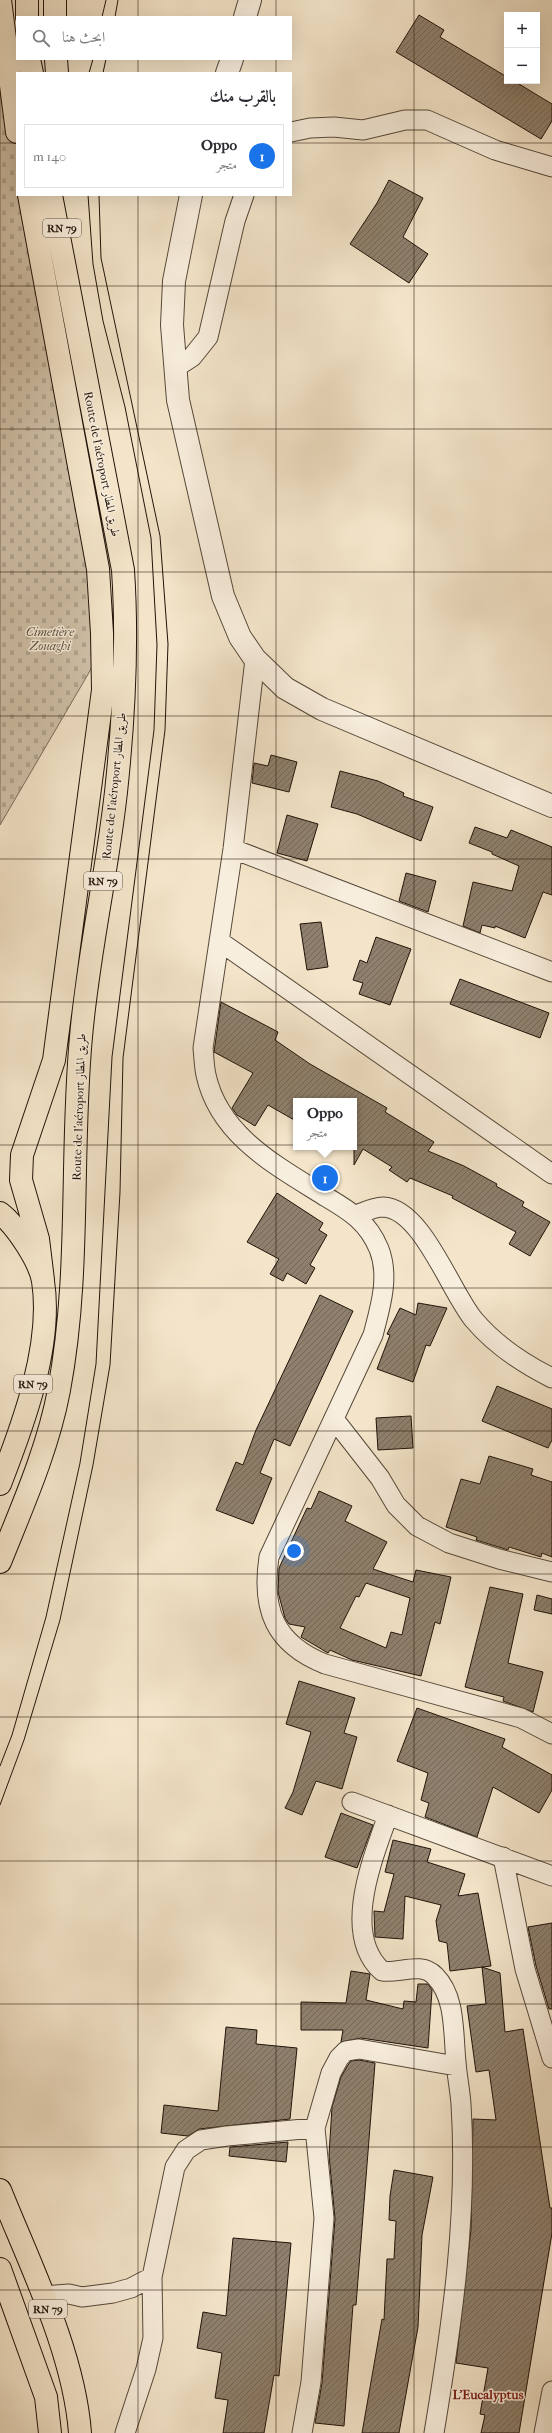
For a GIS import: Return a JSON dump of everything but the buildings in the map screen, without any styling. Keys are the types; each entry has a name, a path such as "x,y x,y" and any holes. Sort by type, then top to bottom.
{"highway":[{"path":"0,0 16,124"},
{"path":"27,0 27,16"},
{"path":"55,0 55,16"},
{"path":"29,60 32,72"},
{"path":"56,60 57,72"},
{"path":"29,196 98,569 102,633 103,690 54,1060 22,1155 21,1180 38,1239 43,1280"},
{"name":"Route de l'aéroport طريق المطار","path":"0,1562 46,1439 59,1393 66,1350 74,1276 81,1037 116,793 126,678 126,629 123,570 51,196"},
{"name":"RN 79","path":"61,196 63,260"},
{"name":"RN 79","path":"0,1213 15,1227 25,1241 43,1280 44,1323 37,1366 27,1411 0,1484"},
{"name":"RN 79","path":"0,2190 43,2296 69,2367 79,2409 80,2433"},
{"name":"RN 79","path":"0,2269 46,2397 50,2433"}],"street":[{"path":"245,16 250,0"},
{"path":"227,72 232,60"},
{"path":"292,132 310,128 334,127 363,130 405,120 428,120 495,150 552,167"},
{"path":"191,196 174,281 172,325 175,368 181,416 223,596 240,637 255,659 285,688 322,710 552,806"},
{"path":"175,368 192,357 208,337 235,221 244,196"},
{"path":"255,659 232,849 203,1048 206,1075 218,1108 234,1131 270,1162 356,1215 370,1232 379,1249 384,1283 373,1335 269,1557 265,1582 279,1632 286,1642 307,1657 325,1664 522,1718 552,1734"},
{"path":"232,849 552,972"},
{"path":"219,941 552,1174"},
{"path":"356,1215 382,1207 403,1216 418,1228 474,1319 503,1350 552,1378"},
{"path":"334,1419 376,1472 396,1505 417,1526 449,1543 499,1559 552,1572"},
{"path":"352,1802 552,1876"},
{"path":"388,1815 366,1882 362,1921 367,1951 382,1971 406,1969 425,1970 434,1974 445,1988 451,2007 461,2104 456,2277 434,2433"},
{"path":"503,1857 525,1969 552,2058"},
{"path":"302,2433 311,2382 324,2218 316,2128 331,2073 339,2058 346,2051 359,2049 456,2066"},
{"path":"125,2433 146,2370 153,2338 152,2277 175,2167 186,2150 201,2140 316,2128"},
{"path":"43,2296 69,2294 82,2297 113,2293 152,2277"},
{"path":"544,2433 552,2391"}],"green space":[{"name":"Cimetière Zouaghi","path":"0,22 16,108 16,196 32,196 101,652 0,825"}],"tram line":[{"path":"102,16 106,0"},
{"path":"115,16 118,0"},
{"path":"89,72 93,60"},
{"path":"103,72 106,60"},
{"path":"0,1766 12,1735 46,1617 80,1463 96,1364 112,1057 154,730 157,645 151,538 125,407 103,321 93,264 88,196"},
{"path":"0,1805 24,1740 60,1620 93,1465 110,1365 120,1192 123,1058 165,730 168,644 160,536 101,258 99,196"}],"place":[{"name":"Oppo","path":"325,1178"}],"district":[{"name":"L'Eucalyptus","path":"488,2394"}]}
